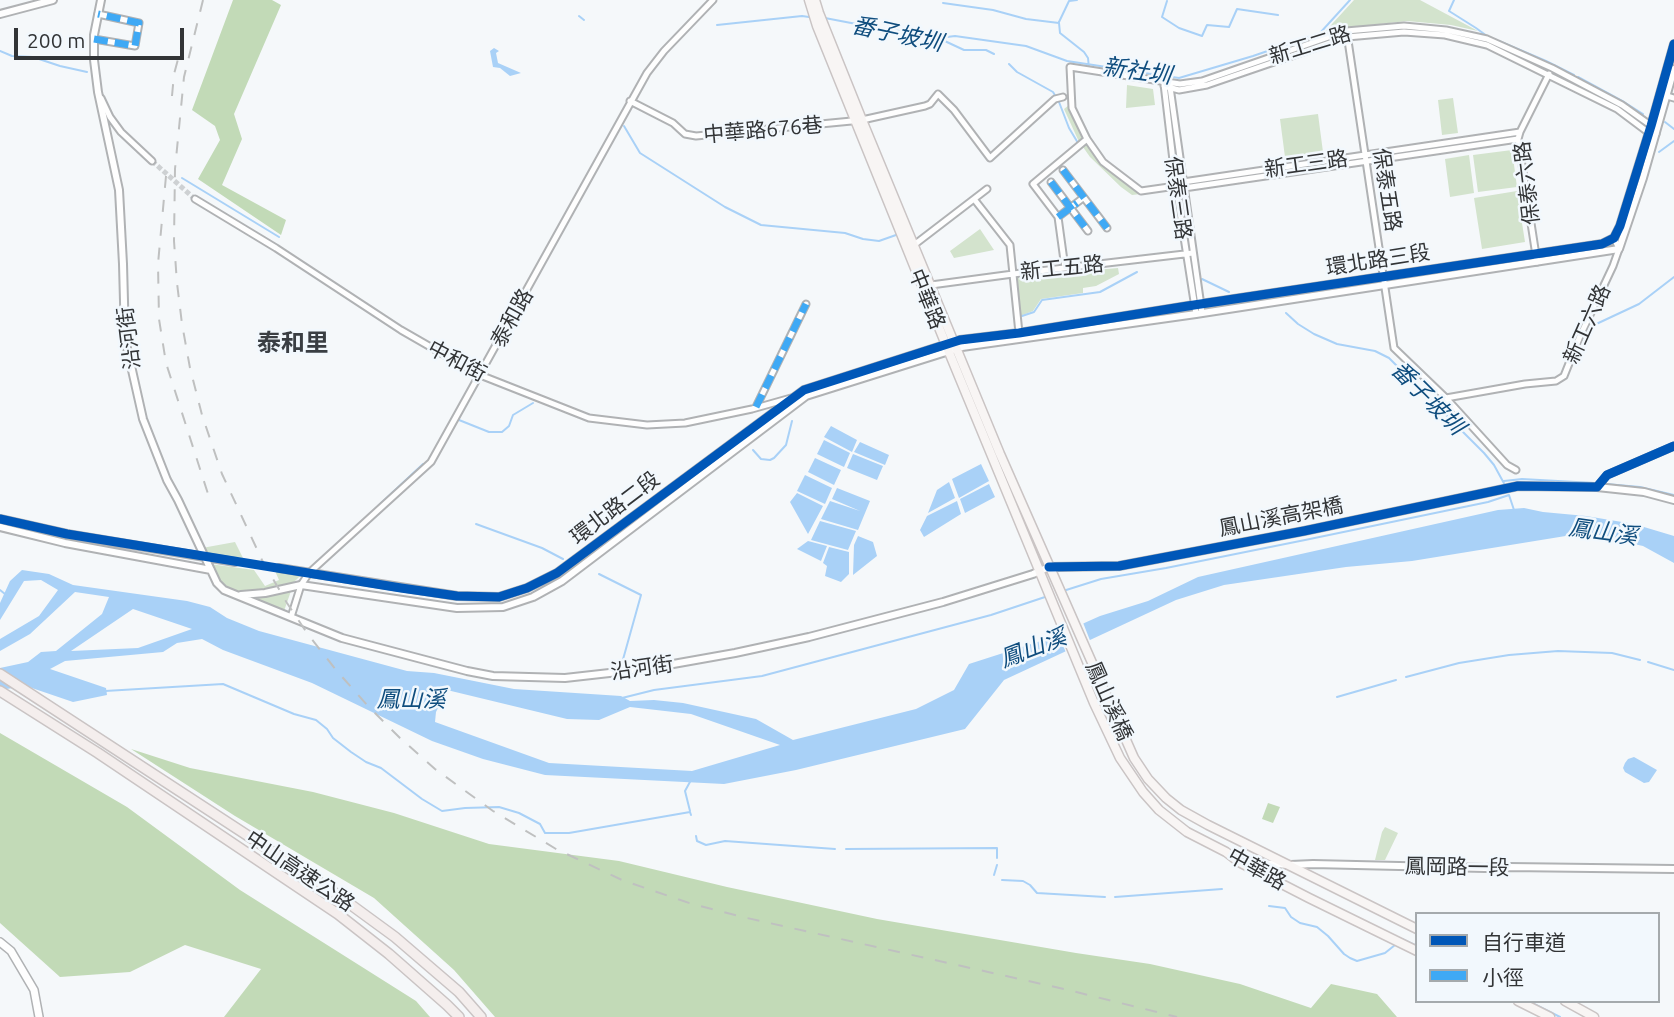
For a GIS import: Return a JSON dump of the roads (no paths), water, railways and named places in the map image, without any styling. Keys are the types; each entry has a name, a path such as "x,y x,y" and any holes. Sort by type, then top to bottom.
{"highway":[{"name":"中山高速公路","path":"0,674 328,888 395,937 459,992 481,1017"},
{"name":"中山高速公路","path":"0,691 98,753 338,914 389,954 458,1017"}],"main road":[{"path":"809,0 815,13"},
{"path":"815,0 815,13"},
{"name":"中華路","path":"815,13 947,348 1039,571"},
{"name":"中華路","path":"859,121 1049,567"},
{"name":"鳳山溪橋","path":"1049,567 1134,758"},
{"name":"鳳山溪橋","path":"1039,571 1120,758"},
{"name":"中華路","path":"1120,758 1159,810 1187,832 1226,852 1239,862 1415,950"},
{"name":"中華路","path":"1134,758 1148,779 1181,810 1415,928"},
{"path":"0,942 12,951 34,990 40,1017"},
{"path":"1521,1003 1550,1017"},
{"path":"1569,1003 1594,1017"}],"street":[{"path":"0,14 53,0"},
{"path":"101,0 94,39 98,92 121,132 152,161"},
{"name":"泰和路","path":"291,617 301,585 309,573 431,462 650,68 713,0"},
{"path":"94,39 135,46 139,23 98,14"},
{"name":"新工二路","path":"1070,67 1180,84 1202,80 1347,34 1404,26 1488,42 1622,105 1653,130"},
{"name":"保泰五路","path":"1347,34 1394,348 1446,398 1500,457 1516,470"},
{"path":"1619,249 1674,44"},
{"name":"新工三路","path":"1070,67 1072,108 1087,139 1103,162 1141,191 1519,136"},
{"path":"1619,249 1614,238 1653,130 1670,97 1674,69"},
{"name":"保泰六路","path":"1537,262 1519,136 1550,71"},
{"name":"保泰三路","path":"1167,84 1183,185 1189,253"},
{"name":"保泰三路","path":"1167,84 1176,186 1199,313"},
{"name":"沿河街","path":"98,92 118,190 125,340 131,369 143,419 162,468 211,570"},
{"name":"中華路676巷","path":"630,101 673,123 685,134 696,136 859,121 925,106 938,94 954,110 990,158 1055,100 1063,97"},
{"path":"1065,268 1058,217 1033,184 1087,139"},
{"path":"1063,170 1107,228"},
{"path":"1051,182 1088,231"},
{"path":"914,245 986,189"},
{"path":"1058,217 1083,198"},
{"name":"中和街","path":"195,199 268,242 401,330 481,375 589,418 647,425 685,423 793,397"},
{"path":"974,199 1010,246 1019,333"},
{"name":"環北路三段","path":"956,345 1199,313 1536,253 1602,244 1614,238"},
{"name":"環北路三段","path":"947,348 1019,333 1197,304 1537,262 1619,249"},
{"name":"新工六路","path":"1446,398 1556,381 1564,376 1619,249"},
{"name":"新工五路","path":"931,285 1189,253"},
{"path":"767,416 754,408 806,304"},
{"name":"環北路二段","path":"235,595 265,593 301,585 457,608 503,607 533,597 562,581 804,390 947,348"},
{"name":"環北路二段","path":"279,568 457,596 499,597 557,573 767,416 806,396 947,348"},
{"path":"770,404 775,414"},
{"path":"1597,487 1607,475 1674,446"},
{"name":"鳳山溪高架橋","path":"1049,567 1119,566 1518,486 1597,487 1644,492 1674,500"},
{"path":"0,519 67,534 235,562"},
{"path":"0,527 65,543 211,570 217,583 235,595"},
{"name":"沿河街","path":"235,595 342,638 467,671 493,676 565,678 645,669 791,641 943,602 1049,567"},
{"name":"鳳岡路一段","path":"1239,862 1472,868 1674,869"}],"water":[{"path":"494,48 499,51 496,53 498,63 521,73 510,76 500,68 493,67 490,51"},
{"path":"831,426 857,440 852,452 824,437"},
{"path":"824,440 850,453 844,467 817,454"},
{"path":"860,442 889,455 885,465 854,452"},
{"path":"853,454 883,466 877,480 847,468"},
{"path":"815,458 841,470 834,485 808,472"},
{"path":"981,464 989,481 959,498 952,479"},
{"path":"805,475 832,488 825,504 797,491"},
{"path":"949,482 955,498 928,513 937,490"},
{"path":"989,484 995,497 965,513 960,499"},
{"path":"837,488 870,501 858,530 821,519 830,501 860,511 832,499"},
{"path":"797,493 823,506 808,534 790,502"},
{"path":"957,501 961,514 924,537 920,530 927,516"},
{"name":"鳳山溪","path":"1524,508 1586,516 1634,524 1674,536 1674,563 1643,546 1584,533 1412,561 1346,567 1224,585 1176,600 1004,680 965,729 796,770 724,784 545,775 483,759 432,741 312,683 223,650 202,639 177,643 163,652 65,661 50,669 106,688 107,695 73,702 26,686 0,690 0,668 28,662 41,652 56,651 102,614 109,597 75,592 30,634 0,651 0,639 39,616 58,590 41,580 24,581 0,620 0,603 10,581 22,570 49,574 73,585 187,601 210,607 227,618 259,631 407,671 434,673 514,689 621,696 630,701 683,703 756,719 793,740 916,709 954,690 969,664 1053,637 1100,616 1148,601 1198,577 1498,510","holes":["133,609 192,629 138,648 71,651","447,690 567,719 599,720 630,707 691,714 780,745 692,771 549,763 435,722 436,712"]},
{"path":"820,521 856,531 848,550 811,540"},
{"path":"858,536 873,542 877,556 853,575 854,545"},
{"path":"808,541 827,546 821,561 797,549"},
{"path":"829,547 849,552 849,574 841,582 825,576 827,566 823,563"},
{"path":"1634,757 1657,770 1649,782 1644,783 1625,772 1625,763"}],"waterway":[{"path":"1059,22 1069,1 1077,0"},
{"name":"新社圳","path":"947,37 1026,46 1067,61 1179,78 1320,33 1350,0"},
{"path":"1454,0 1449,11 1487,36"},
{"path":"1167,1 1162,17 1179,28 1202,36 1207,25 1229,27 1237,9 1278,15"},
{"path":"943,3 1059,23 1060,33 1084,52 1089,68"},
{"name":"番子坡圳","path":"579,16 584,20"},
{"name":"番子坡圳","path":"717,25 809,17"},
{"name":"番子坡圳","path":"825,18 934,36 964,50 986,50 994,54"},
{"path":"1499,41 1574,75"},
{"name":"番子坡圳","path":"0,51 87,72"},
{"name":"番子坡圳","path":"1009,64 1017,72 1053,92 1056,97"},
{"path":"1578,77 1643,114"},
{"name":"番子坡圳","path":"1059,102 1078,143"},
{"path":"1665,122 1674,129"},
{"path":"624,126 640,153 725,207 761,225 845,233 879,241 896,235"},
{"path":"1659,152 1674,141"},
{"name":"番子坡圳","path":"182,178 279,237"},
{"path":"1022,316 1034,312 1042,300 1100,292 1137,272"},
{"path":"1592,326 1639,304 1674,277"},
{"name":"番子坡圳","path":"1202,279 1229,292"},
{"name":"番子坡圳","path":"1286,313 1314,334 1337,344 1375,351 1389,358 1484,453 1506,487"},
{"path":"459,420 489,432 502,432 509,426 513,415 533,403"},
{"path":"753,450 761,459 774,458 786,445 792,421"},
{"path":"378,506 423,464"},
{"path":"1504,481 1522,479 1594,483"},
{"path":"1606,484 1640,487 1674,495"},
{"path":"1509,495 1514,510"},
{"path":"1063,591 1101,579 1305,540 1488,502 1509,495"},
{"path":"476,524 542,548 563,559"},
{"path":"599,574 641,595 622,663"},
{"path":"0,590 5,594"},
{"path":"622,698 654,690 762,676 991,615 1045,597"},
{"path":"1406,677 1459,663 1558,651 1612,653 1640,660"},
{"path":"1648,662 1674,670"},
{"path":"1337,697 1396,680"},
{"path":"105,691 223,684 294,714 316,720 351,752 381,768 442,811 499,807 519,813 540,824 545,833 569,833 690,812 691,815"},
{"path":"690,811 685,791 691,780"},
{"path":"696,836 697,841 706,845 725,841 835,849"},
{"path":"846,849 997,848 997,858"},
{"path":"994,875 997,865"},
{"path":"1002,880 1023,881 1037,893 1105,897"},
{"path":"1115,897 1222,889"},
{"path":"1269,906 1285,908 1291,917 1300,923 1317,927 1344,954 1357,961 1385,953 1395,945"},
{"path":"1402,939 1415,945"},
{"path":"1532,1003 1560,1017"}],"tunnel":[{"path":"152,161 195,199"},
{"path":"235,562 279,568"}],"railway":[{"path":"203,0 184,77 175,169 174,241 177,283 190,368 222,474 262,560 307,633 367,705 435,769 493,811 556,849 622,880 692,904 747,918 1177,1017"},
{"path":"172,96 174,74 183,41"},
{"path":"166,176 158,264 159,319 166,363 209,497"}],"district":[{"name":"泰和里","path":"293,343"}]}
